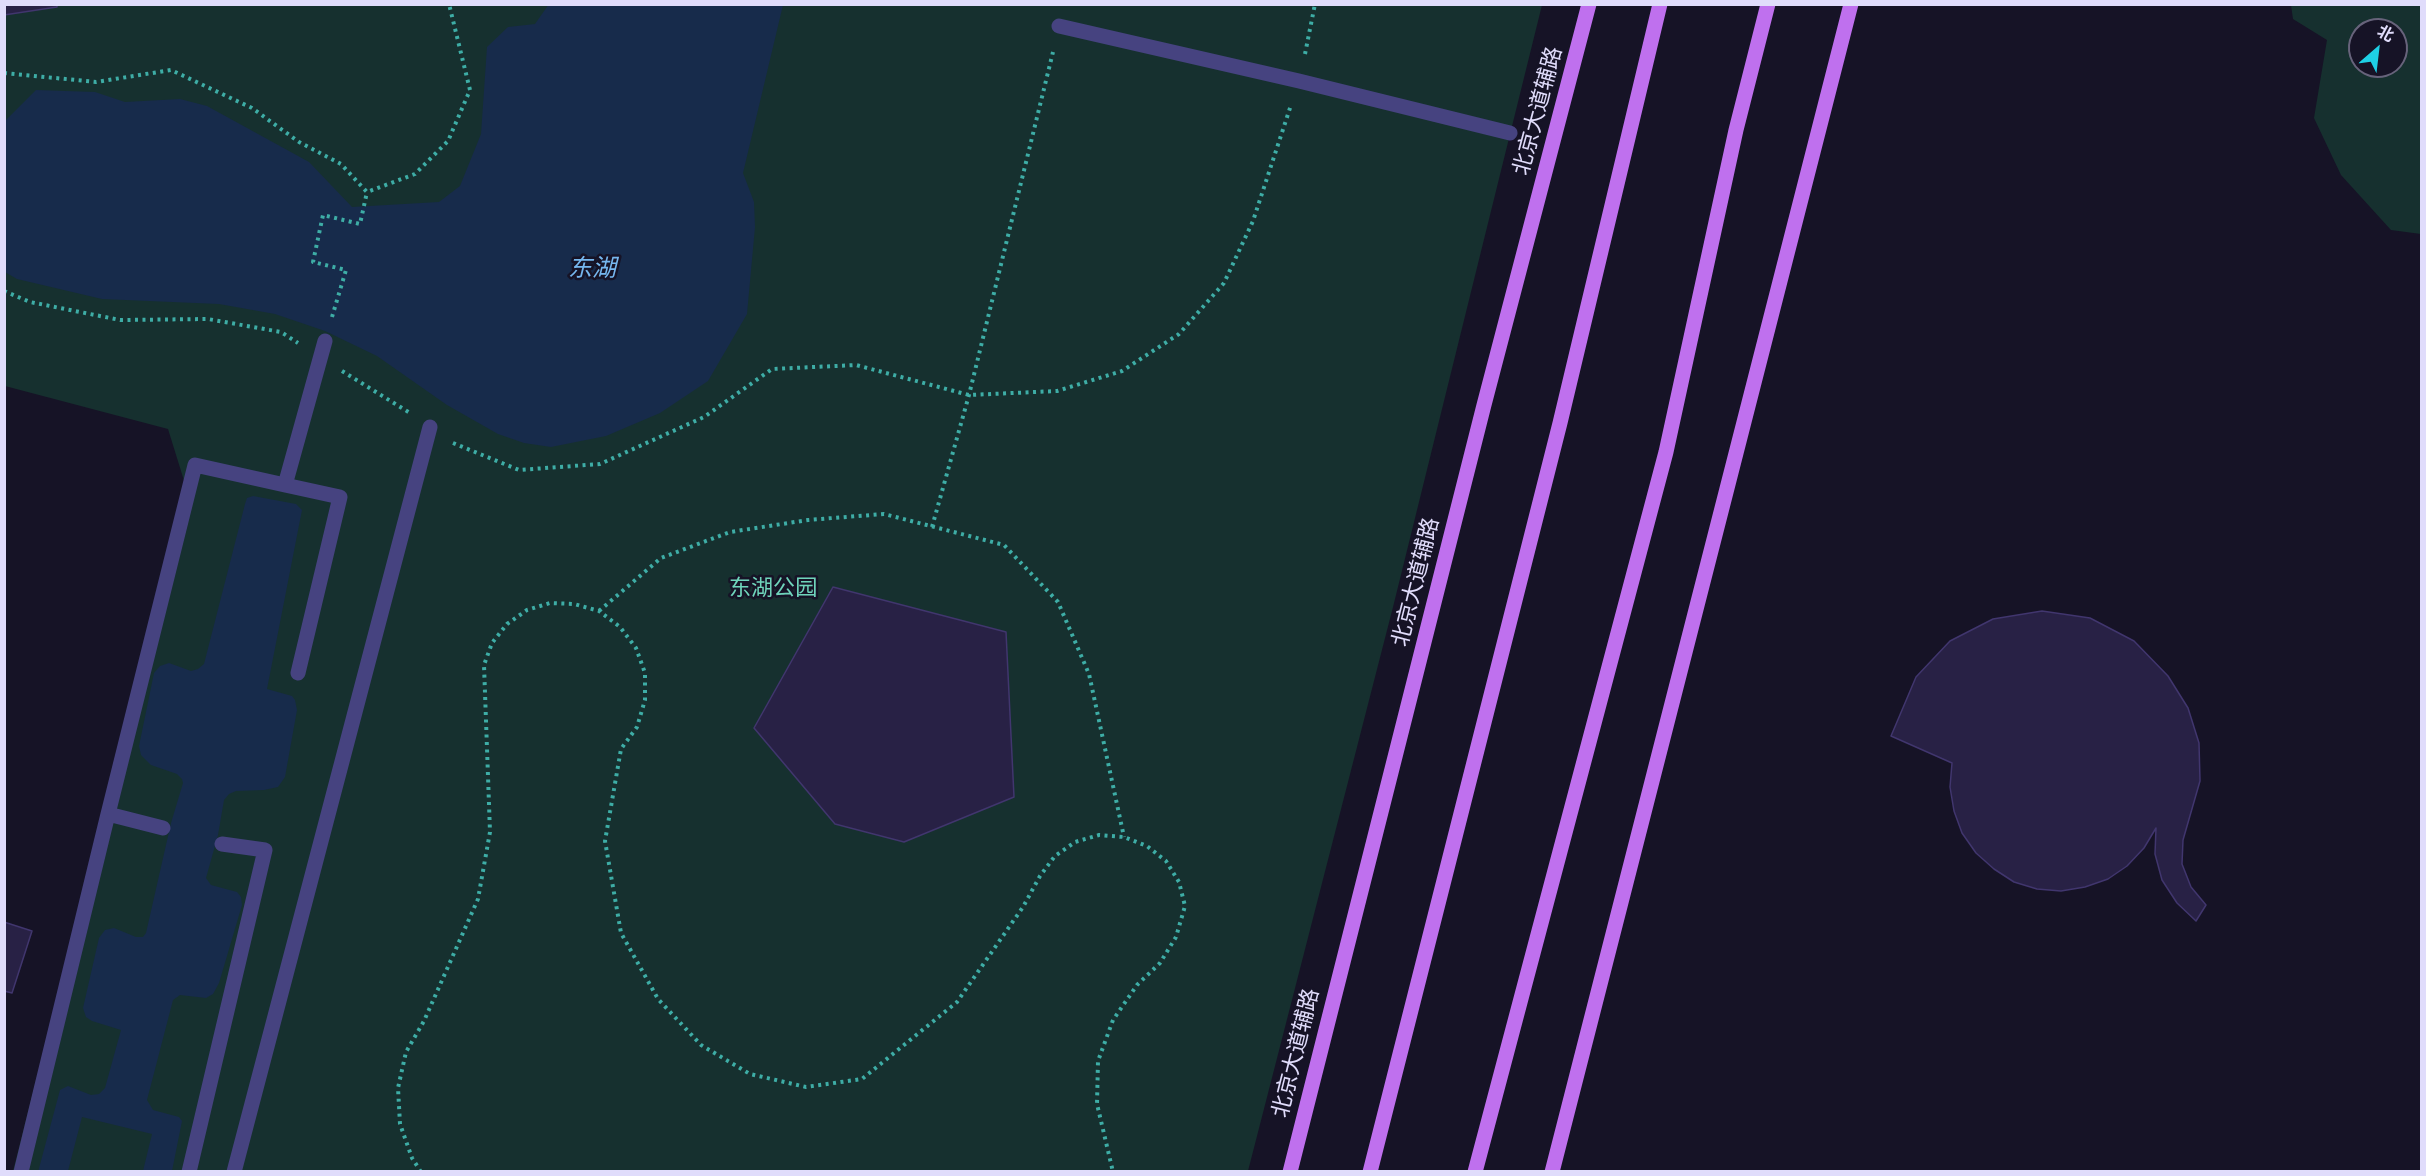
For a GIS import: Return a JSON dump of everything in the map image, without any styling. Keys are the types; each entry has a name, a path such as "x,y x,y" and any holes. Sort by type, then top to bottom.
{"main road":[{"name":"北京大道辅路","path":"1290,1172 1481,416 1589,4"},
{"path":"1370,1172 1560,423 1660,4"},
{"path":"1475,1172 1666,452 1736,130 1768,4"},
{"path":"1552,1172 1851,4"}],"street":[{"path":"1059,26 1299,81 1510,133"},
{"path":"285,484 326,341"},
{"path":"234,1172 430,427"},
{"path":"21,1172 195,465 340,497 298,673"},
{"path":"108,814 163,828"},
{"path":"189,1172 265,850 222,844"}],"path":[{"path":"367,192 415,174 448,141 470,90 449,4"},
{"path":"4,291 30,302 120,321 208,318 281,332 452,442 519,470 600,464 704,417 772,369 856,365 969,395 1057,391 1122,371 1179,334 1224,283 1253,221 1299,81 1316,4"},
{"path":"932,527 969,395 1059,26"},
{"path":"4,73 96,82 171,70 252,108 299,142 341,164 367,192"},
{"path":"326,341 346,270 313,262 323,215 360,224 367,192"},
{"path":"599,612 661,558 730,532 808,520 884,514 1004,545 1058,602 1089,674 1124,837"},
{"path":"421,1172 411,1158 400,1124 398,1088 406,1052 424,1021 457,951 478,899 490,832 484,665 492,643 507,624 527,610 550,603 574,604 599,612 620,627 636,648 645,673 645,700 637,727 621,749 605,841 621,933 658,999 701,1045 750,1074 806,1086 862,1079 957,1002 1023,907 1054,856 1075,842 1099,835 1124,837 1147,846 1166,861 1179,882 1185,906 1176,936 1160,963 1137,985 1113,1020 1098,1061 1097,1104 1113,1172"}],"green space":[{"name":"东湖公园","path":"4,5 1542,5 1393,607 1248,1171 13,1171 186,487 168,429 5,386"},
{"path":"2291,5 2421,5 2421,234 2391,230 2341,175 2314,118 2327,40 2293,19"}],"water":[{"name":"东湖","path":"549,4 783,5 743,173 754,202 755,227 747,314 708,381 660,413 606,436 551,447 524,443 498,434 447,405 377,356 325,331 275,314 219,304 102,299 17,279 5,272 5,121 36,90 95,92 125,102 180,99 207,106 309,162 352,207 439,202 460,186 481,134 487,47 508,27 535,24"},
{"path":"253,496 296,504 302,510 267,689 292,696 297,710 285,777 278,787 236,791 224,800 218,835 206,878 211,885 237,892 241,897 242,905 219,983 213,994 206,998 180,995 173,1000 147,1100 153,1110 179,1117 182,1121 172,1171 143,1171 152,1134 82,1117 68,1171 38,1172 60,1090 68,1086 91,1095 99,1094 105,1088 121,1030 92,1021 86,1017 83,1008 99,938 105,930 114,928 136,937 143,937 146,933 171,823 183,783 177,774 151,765 141,755 139,746 154,673 160,666 169,663 191,671 204,664 245,504 247,498"}],"building":[{"path":"4,4 57,4 57,7 4,15"},
{"path":"833,587 1006,632 1014,797 904,842 835,824 754,728"},
{"path":"2042,611 2090,618 2134,641 2168,676 2188,708 2199,743 2200,781 2183,840 2182,864 2191,887 2206,905 2196,921 2177,903 2162,880 2155,854 2156,828 2144,848 2127,866 2108,879 2085,887 2061,891 2037,889 2014,882 1976,853 1962,833 1954,811 1950,787 1952,763 1891,736 1916,677 1950,641 1993,619"},
{"path":"4,922 32,931 12,993 4,991"}]}
